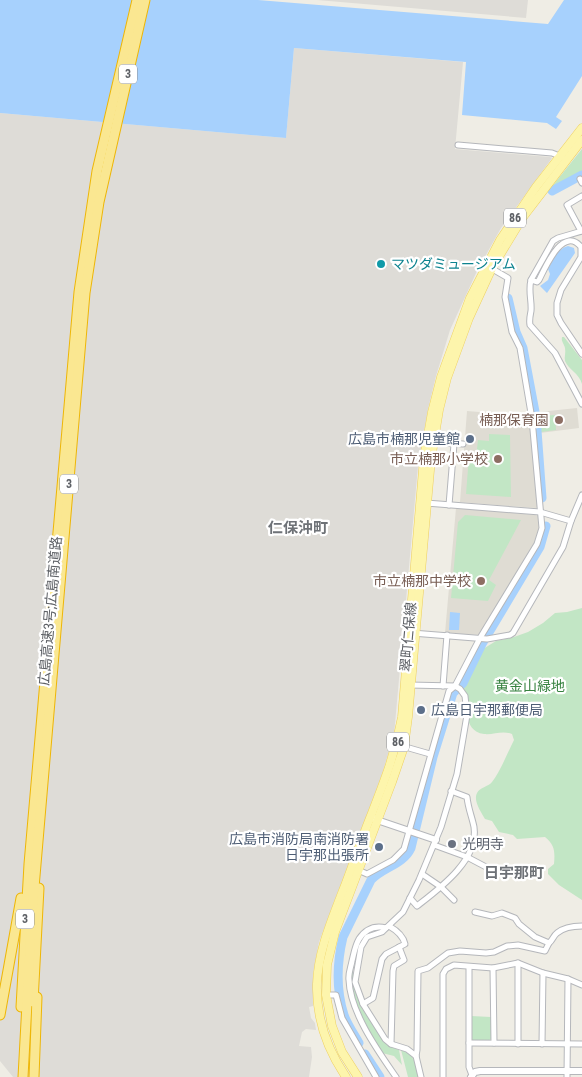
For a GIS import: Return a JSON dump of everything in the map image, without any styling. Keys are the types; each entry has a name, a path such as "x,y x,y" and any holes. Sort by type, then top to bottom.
{"highway":[{"name":"3","path":"106,148 137,0"},
{"name":"3","path":"106,148 145,0"},
{"name":"広島高速3号;広島南道路","path":"18,1077 24,934 78,292 92,202 106,148"},
{"name":"広島高速3号;広島南道路","path":"23,1077 31,928 85,293 106,148"},
{"path":"0,1015 22,894 38,760"},
{"path":"34,1077 40,820"},
{"path":"28,1077 37,944"},
{"path":"0,1022 2,1006"}],"main road":[{"name":"翠町仁保線","path":"424,502 424,458 440,377 469,318 489,267 582,128"},
{"name":"翠町仁保線","path":"563,158 582,140"},
{"name":"翠町仁保線","path":"346,1077 329,1048 323,1030 318,1002 318,975 328,931 373,819 392,782 408,717 408,684 424,502 439,410 455,344"},
{"name":"翠町仁保線","path":"358,1077 347,1061 335,1035 330,1017 326,995 327,965 332,944 358,870 373,819"}],"street":[{"path":"458,145 552,153 563,158"},
{"path":"582,196 567,204 582,231 554,241 531,280 530,286 530,325 555,353 582,404"},
{"path":"531,280 537,282 539,280 557,248 562,244 572,241 581,246 580,257 561,290 557,304 557,315 582,354"},
{"path":"358,870 367,874 394,860 404,849 413,832 430,754 449,691 457,687 537,544 542,528 532,419 520,348 512,332 505,297 508,278 489,267"},
{"path":"434,442 463,444"},
{"path":"449,504 454,444"},
{"path":"412,633 483,638 513,633 563,547 582,495"},
{"path":"424,502 540,512 571,521"},
{"path":"444,686 447,635"},
{"path":"408,684 457,687 465,696 467,715 457,774 435,842 422,874 403,912 382,932 367,937 361,947 354,982 363,1004 385,1039 390,1044 407,1049 416,1056"},
{"path":"400,746 430,754"},
{"path":"410,898 418,906 460,869 467,857 474,827 467,797 451,791"},
{"path":"373,819 413,832 486,867"},
{"path":"422,874 441,886 454,900"},
{"path":"475,912 492,916 502,913 515,918 519,924 535,937 549,942"},
{"path":"421,1077 416,1056 418,1050 418,971 428,968 448,953 460,951 486,953 494,952 507,946 518,945 545,951 549,942 552,941 557,933 569,928 582,926"},
{"path":"363,1004 373,998 382,959 386,954 405,944 404,939 396,930 387,927 373,927 364,932 356,945 349,980 354,1002 364,1026 373,1044 396,1077"},
{"path":"390,1044 392,1036 393,971 394,966 404,960 399,947"},
{"path":"518,963 518,1044"},
{"path":"443,1077 443,974 446,969 454,965 493,968 518,963 582,985"},
{"path":"469,967 468,1067 471,1076 480,1071 567,1074 582,1071"},
{"path":"493,968 494,1044"},
{"path":"542,1044 543,973"},
{"path":"567,1074 568,979"},
{"path":"326,995 336,995 342,1018 376,1077"},
{"path":"469,1044 582,1044"}],"shaded area":[{"path":"317,0 528,0 526,18"},
{"path":"294,48 463,62 455,149 552,158 501,228 477,271 450,330 436,376 418,466 394,735 382,774 319,942 313,974 313,1006 309,1007 316,1030 306,1029 302,1032 299,1046 311,1047 312,1057 309,1077 13,1077 0,1061 0,113 286,138"},
{"name":"楠那保育園","path":"577,408 579,428 540,433 539,412"},
{"name":"市立楠那小学校","path":"467,411 529,416 538,507 460,502"},
{"name":"市立楠那中学校","path":"456,508 535,515 539,516 541,526 535,543 481,635 445,633"}],"green space":[{"path":"582,149 582,172 550,189"},
{"path":"562,337 564,337 582,360 582,384 565,361 565,346"},
{"path":"555,415 556,430 541,432 541,416"},
{"path":"489,434 510,435 511,497 466,494 469,456 476,457 478,440 489,441"},
{"path":"465,515 521,520 489,580 496,585 488,601 451,598 458,522"},
{"name":"黄金山緑地","path":"582,608 582,900 559,885 548,874 548,869 554,864 554,852 553,846 545,837 517,839 513,835 499,832 492,821 485,819 481,813 477,803 477,793 492,782 514,740 512,734 484,734 472,728 461,687 483,649 496,641 528,632 555,613"},
{"path":"353,969 353,985 361,1007 383,1040 391,1047 399,1050 402,1065 394,1056 382,1053 366,1024 353,989 351,978"},
{"path":"471,1016 491,1017 491,1039 488,1041 473,1041 471,1039"},
{"path":"401,1050 412,1057 419,1077 408,1077"}],"water":[{"path":"0,0 258,0 548,24 564,0 582,0 582,76 556,117 562,121 556,129 547,123 462,115 466,62 294,48 286,138 0,113"},
{"path":"564,247 574,248 575,253 547,293 540,286 548,280 550,274 548,269 556,255"},
{"path":"450,612 460,613 459,630 449,630"}],"waterway":[{"path":"552,191 582,175"},
{"path":"508,298 516,332 523,348 536,417 542,498"},
{"path":"359,1043 345,1018 341,1005 339,966 343,937 371,880 398,862 411,848 433,757 453,693 463,683 482,644 540,547 546,526"},
{"path":"365,1054 380,1077"}],"place":[{"name":"マツダミュージアム","path":"381,264"},
{"name":"楠那保育園","path":"559,420"},
{"name":"広島市楠那児童館","path":"470,439"},
{"name":"市立楠那小学校","path":"498,459"},
{"name":"市立楠那中学校","path":"481,581"},
{"name":"広島日宇那郵便局","path":"421,710"},
{"name":"光明寺","path":"452,844"},
{"name":"広島市消防局南消防署 日宇那出張所","path":"379,847"}],"district":[{"name":"仁保沖町","path":"298,528"},
{"name":"日宇那町","path":"514,873"}]}
